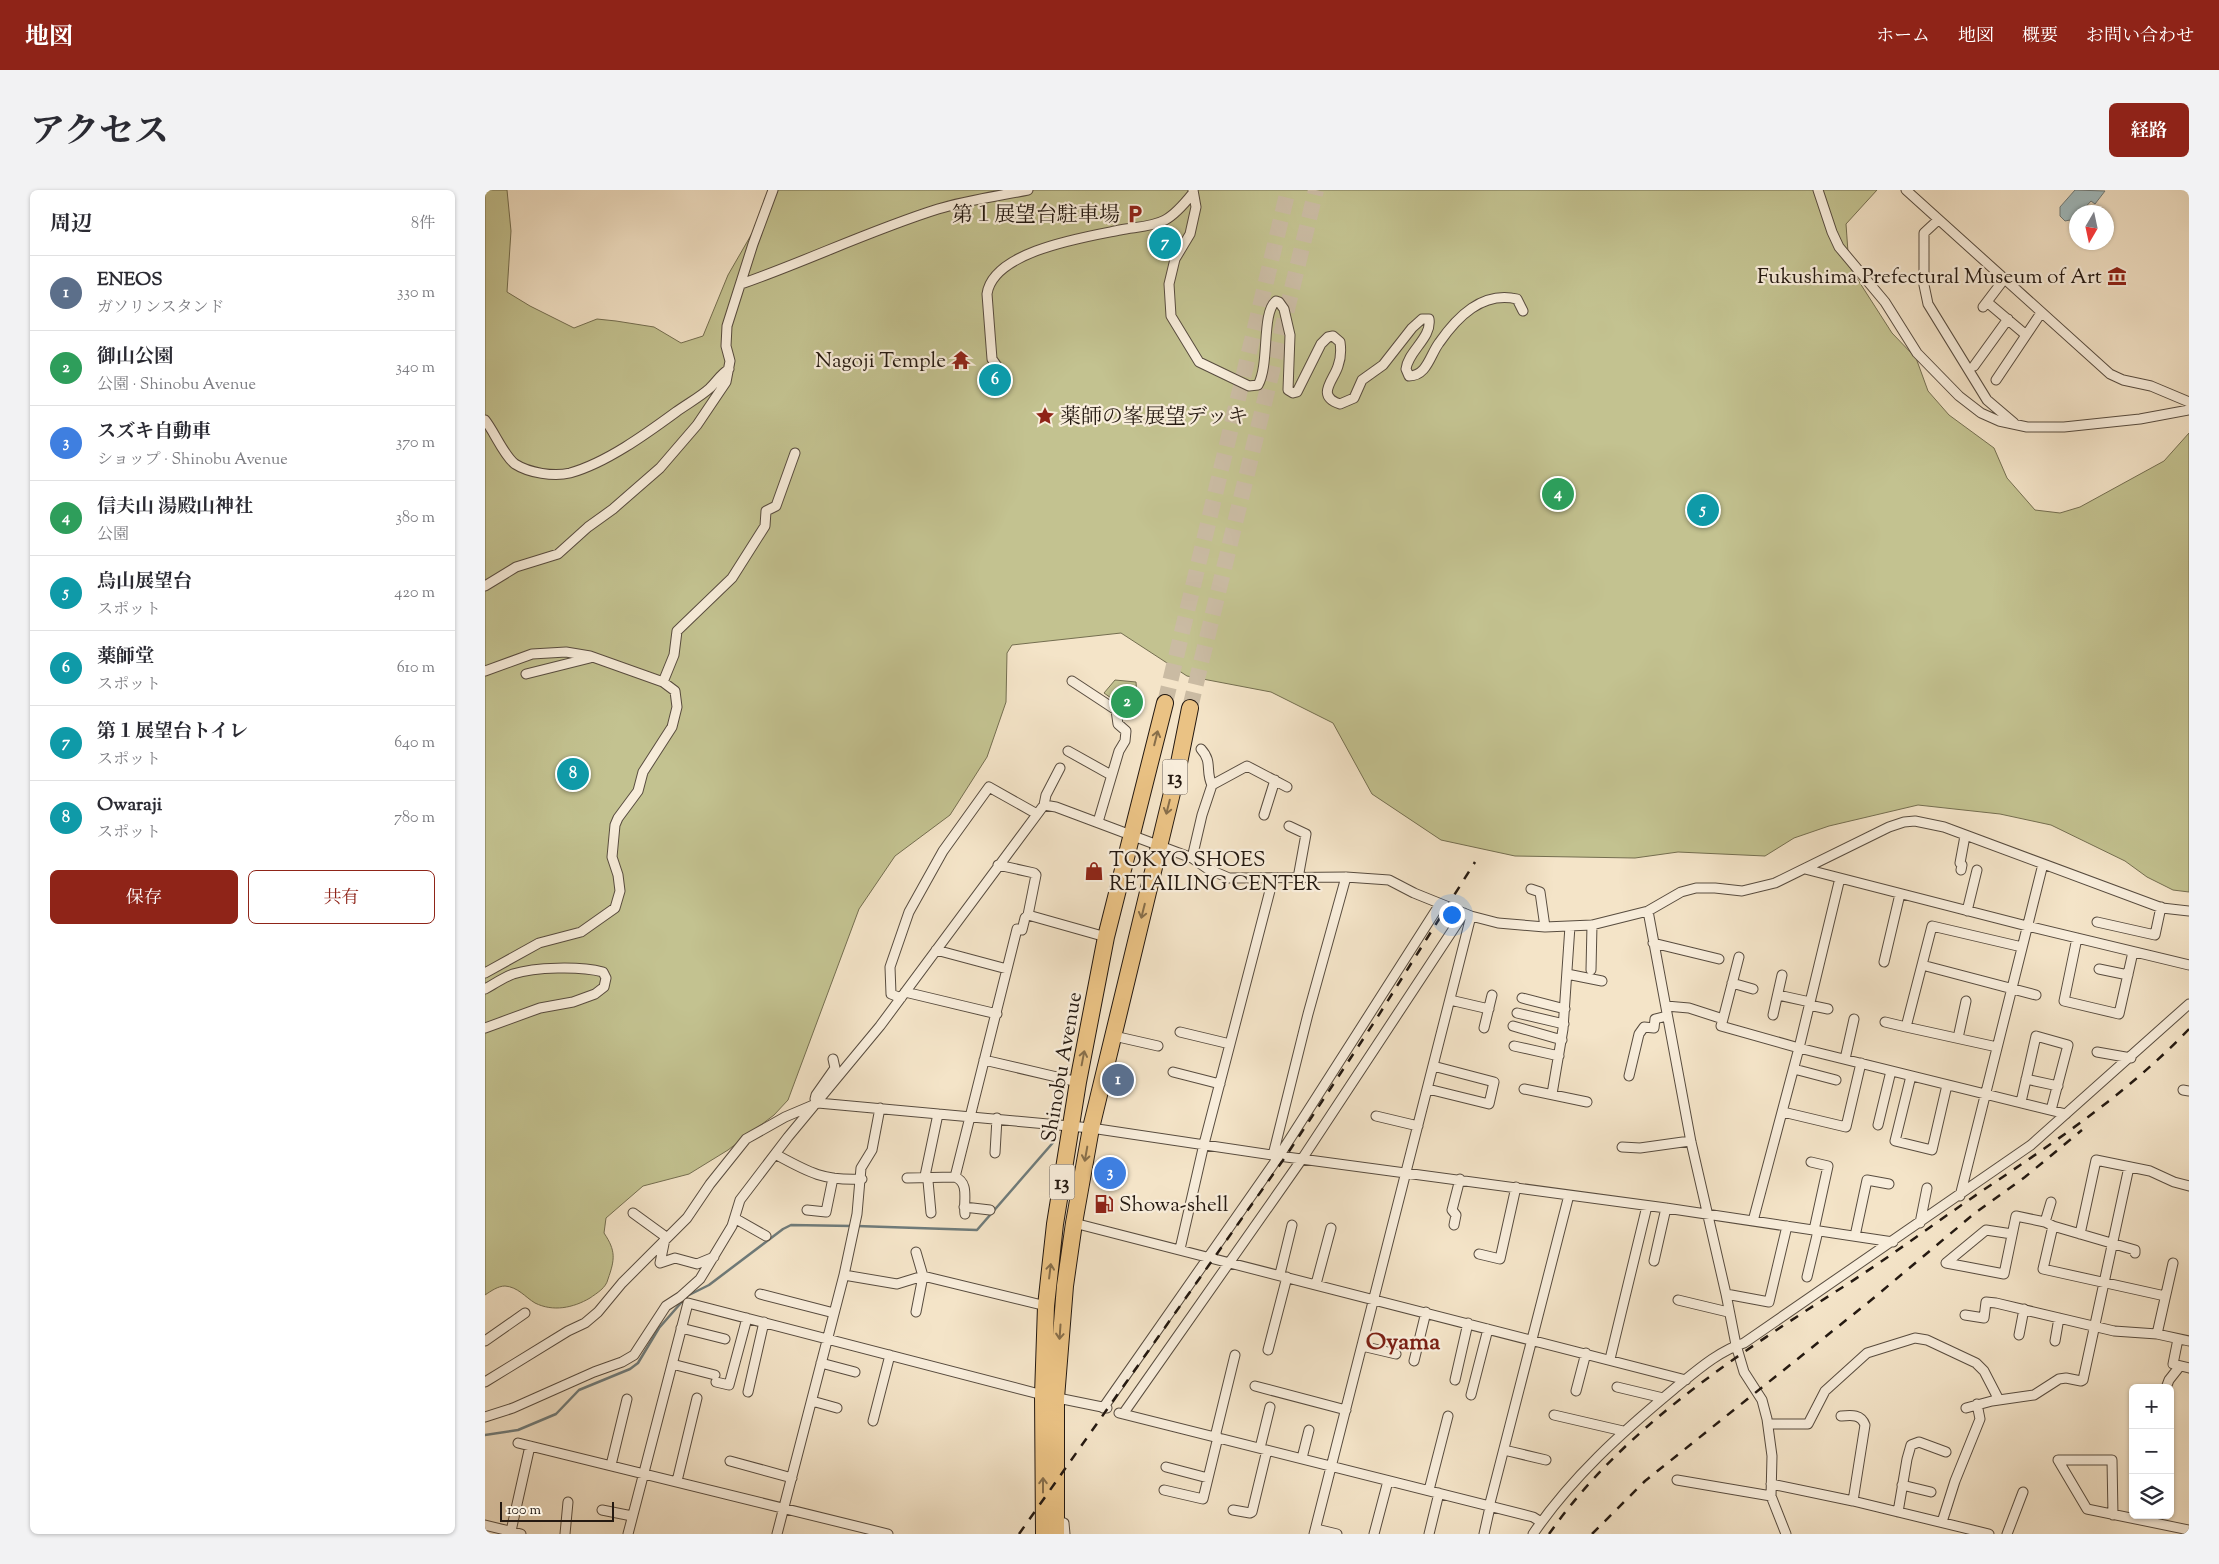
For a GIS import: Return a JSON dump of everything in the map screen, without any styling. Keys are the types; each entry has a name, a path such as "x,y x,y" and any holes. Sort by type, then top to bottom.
{"highway":[{"name":"Shinobu Avenue","path":"1055,1527 1046,1306 1055,1224 1106,937 1165,703"},
{"name":"Shinobu Avenue","path":"1044,1534 1049,1397 1074,1222 1091,1128 1190,708"}],"street":[{"path":"485,586 515,567 558,554 588,527 624,500 677,450 720,392 726,382 729,369 729,356 725,346 727,326 773,190"},
{"path":"741,284 937,210 973,200 1028,190"},
{"path":"1818,190 1839,247 1885,302 1917,353 1959,396 1981,413 1999,421 2046,427 2093,425 2189,410"},
{"path":"1906,190 2110,374 2123,380 2151,386 2189,402"},
{"path":"1193,192 1196,207 1190,234 1175,259 1171,272 1168,293 1171,316 1199,362 1249,386 1258,385 1264,370 1269,312 1276,301 1284,309 1290,335 1288,390 1293,394 1297,392 1321,344 1328,337 1333,336 1340,342 1340,358 1327,387 1327,393 1329,398 1340,404 1354,398 1362,380 1383,365 1412,328 1422,319 1429,320 1429,329 1408,360 1406,369 1409,376 1418,375 1422,371 1439,342 1466,312 1479,302 1499,297 1513,298 1517,299 1523,312"},
{"path":"1001,372 992,359 987,294 988,286 999,271 1055,244 1165,220 1185,203 1193,192"},
{"path":"1938,220 1923,233 1924,285 1927,304 1987,400 2015,424"},
{"path":"2005,278 1985,304 2008,320 2026,336"},
{"path":"1996,380 2041,313"},
{"path":"1974,366 2008,320"},
{"path":"485,420 495,432 511,461 517,465 546,474 560,475 570,473 616,452 649,432 710,387 729,369"},
{"path":"663,682 674,655 677,631 733,578 765,526 766,511 776,506 781,496 795,453"},
{"path":"485,671 522,657 540,653 566,652 593,657 663,682 675,690 677,702 676,715 669,734 643,772 638,791 615,825 613,857 619,886 615,908 581,932 539,943 485,972"},
{"path":"526,674 593,657"},
{"path":"1072,681 1116,710 1118,713 1118,724 1126,731 1125,740 1111,775 1098,822"},
{"path":"1192,858 1202,815 1212,785 1209,776 1208,757 1201,749"},
{"path":"1068,751 1111,775"},
{"path":"1212,785 1247,766 1287,787"},
{"path":"627,1534 681,1328 684,1300 714,1257 736,1218 740,1200 903,995 1044,805 1045,795 1060,768"},
{"path":"1264,815 1275,780"},
{"path":"997,1014 891,994 890,967 909,912 943,851 989,787 993,787 1037,814"},
{"path":"1044,805 1056,807 1098,822 1192,858 1207,869 1229,878 1347,877 1389,880 1440,904 1498,923 1545,927 1592,925 1648,911 1681,892 1696,888 1742,891 1775,882 1805,869 1889,827 1903,822 1915,821 1929,823 2161,907 2189,911"},
{"path":"1289,826 1306,834 1298,878"},
{"path":"1961,870 1962,865 1960,863 1965,836"},
{"path":"1960,1196 2043,864"},
{"path":"955,1177 1017,929 1022,930 1025,918 1028,916 1036,875 998,865"},
{"path":"1805,869 2189,965"},
{"path":"1967,911 1977,870"},
{"path":"1276,1156 1308,1014 1347,877"},
{"path":"1180,1249 1204,1144 1273,878"},
{"path":"1753,1221 1794,1069 1840,878"},
{"path":"1531,889 1540,892 1545,927"},
{"path":"1884,962 1900,894"},
{"path":"485,1416 513,1408 594,1372 622,1362 634,1355 666,1306 684,1300 1049,1397 1105,1408 1211,1257 1440,904"},
{"path":"2097,922 2155,934 2161,907"},
{"path":"1648,911 1690,1140 1726,1294 1728,1312 1745,1372 1762,1400 1768,1424 1772,1456 1771,1496 1786,1534"},
{"path":"1337,1534 1315,1531 1428,1089 1467,914"},
{"path":"1467,914 1302,1159 1121,1413 1429,1490 1533,1517 1541,1522"},
{"path":"1028,916 1106,937"},
{"path":"1591,970 1592,925"},
{"path":"1552,1094 1564,1024 1570,926"},
{"path":"1906,1027 1932,926 2022,947"},
{"path":"2077,938 2064,1001 2119,1014 2133,952"},
{"path":"1653,944 1719,959"},
{"path":"936,950 1007,969"},
{"path":"1739,957 1721,1026 1799,1048 2066,1114"},
{"path":"1922,965 2036,995"},
{"path":"485,989 507,977 525,971 586,969 603,972 606,978 604,987 595,994 573,1002 540,1008 485,1028"},
{"path":"2099,969 2128,975"},
{"path":"1567,974 1602,981"},
{"path":"1773,1015 1782,975"},
{"path":"1732,983 1753,989"},
{"path":"1485,1028 1492,995"},
{"path":"1778,995 1828,1009"},
{"path":"1522,998 1565,1009"},
{"path":"1449,1000 1489,1009"},
{"path":"1958,1038 1967,1001"},
{"path":"1533,1534 1594,1459 1623,1431 1685,1380 1736,1345 1744,1343 1893,1242 2031,1145 2131,1058 2189,1004"},
{"path":"1666,1006 1689,1008 1723,1019"},
{"path":"1517,1013 1564,1024"},
{"path":"1629,1076 1639,1034 1644,1027 1654,1028 1655,1019 1667,1016"},
{"path":"1845,1059 1854,1019"},
{"path":"1885,1022 1997,1047"},
{"path":"1513,1026 1562,1040"},
{"path":"1180,1032 1230,1044"},
{"path":"1114,1036 1158,1046"},
{"path":"2021,1102 2036,1036 2069,1045 2051,1110"},
{"path":"1514,1046 1559,1056"},
{"path":"2097,1052 2131,1058"},
{"path":"818,1103 815,1099 816,1094 835,1068 833,1059"},
{"path":"984,1060 1079,1082"},
{"path":"1783,1112 1846,1127 1861,1063"},
{"path":"1428,1089 1489,1104 1494,1082 1433,1066"},
{"path":"1794,1069 1836,1080"},
{"path":"1878,1125 1891,1071"},
{"path":"1173,1072 1220,1084"},
{"path":"1911,1076 1895,1141 1932,1150 1947,1085"},
{"path":"2026,1079 2058,1086"},
{"path":"1523,1089 1587,1102"},
{"path":"485,1382 568,1331 585,1323 598,1312 622,1283 665,1238 687,1218 710,1184 746,1139 785,1117 818,1103 1091,1128 1276,1156 1667,1208 1893,1242"},
{"path":"777,1534 844,1274 857,1214 862,1178 861,1168 872,1150 880,1108"},
{"path":"931,1213 925,1176 938,1114"},
{"path":"1376,1116 1418,1126"},
{"path":"995,1152 997,1118"},
{"path":"1622,1147 1640,1148 1690,1140"},
{"path":"775,1154 812,1174 833,1178 862,1178"},
{"path":"2080,1234 2096,1160 2150,1172 2189,1186"},
{"path":"1807,1277 1827,1166 1811,1162"},
{"path":"1966,1408 1977,1404 2034,1395 2059,1379 2083,1380 2129,1167"},
{"path":"907,1178 955,1177 964,1184 964,1211 990,1210"},
{"path":"807,1210 826,1212 833,1178"},
{"path":"1454,1225 1456,1215 1452,1210 1460,1179"},
{"path":"1855,1236 1867,1180 1889,1184"},
{"path":"1479,1254 1500,1259 1516,1187"},
{"path":"1920,1223 1927,1188"},
{"path":"1484,1534 1569,1195"},
{"path":"2051,1202 2043,1269 2165,1296"},
{"path":"1610,1359 1647,1206"},
{"path":"1653,1261 1667,1208"},
{"path":"633,1213 665,1238"},
{"path":"2012,1234 1986,1230 1946,1263 2004,1274 2016,1216 2135,1250 2135,1253"},
{"path":"736,1218 767,1236"},
{"path":"1074,1222 1610,1359 1685,1380"},
{"path":"1269,1350 1292,1225"},
{"path":"1726,1294 1769,1302 1787,1226"},
{"path":"1316,1284 1331,1228"},
{"path":"665,1238 660,1263 675,1258 697,1264 714,1257"},
{"path":"916,1252 923,1276 916,1312"},
{"path":"2157,1334 2173,1263"},
{"path":"844,1274 897,1284 923,1276 1046,1306"},
{"path":"761,1294 834,1313"},
{"path":"1678,1300 1728,1312"},
{"path":"1965,1315 1984,1318 1987,1302 2122,1332 2157,1334 2189,1341"},
{"path":"2019,1335 2025,1310"},
{"path":"1414,1361 1425,1312"},
{"path":"485,1341 525,1313"},
{"path":"672,1364 715,1378 729,1385 747,1318"},
{"path":"2055,1341 2059,1318"},
{"path":"748,1392 764,1322"},
{"path":"1455,1380 1468,1324"},
{"path":"681,1328 725,1339"},
{"path":"1471,1395 1487,1329"},
{"path":"1768,1424 1808,1424 1825,1391 1867,1353 1915,1338 1927,1340 1976,1363 1984,1371 1999,1400"},
{"path":"2178,1339 2173,1364 2185,1367"},
{"path":"1362,1346 1396,1354"},
{"path":"1576,1391 1586,1353"},
{"path":"873,1421 890,1355"},
{"path":"1164,1490 1203,1499 1235,1355"},
{"path":"821,1364 855,1372"},
{"path":"2168,1384 2169,1380 2185,1367"},
{"path":"1255,1386 1346,1410"},
{"path":"1617,1387 1663,1398"},
{"path":"677,1481 697,1398"},
{"path":"611,1465 627,1400"},
{"path":"812,1401 837,1408"},
{"path":"1942,1522 1952,1489 1980,1419 1977,1404"},
{"path":"1233,1510 1252,1512 1270,1406"},
{"path":"1554,1414 1623,1431"},
{"path":"1841,1416 1855,1415 1862,1418 1865,1425 1853,1501"},
{"path":"1429,1490 1448,1416"},
{"path":"1302,1458 1309,1430"},
{"path":"1898,1512 1911,1446 1919,1442 1946,1452"},
{"path":"518,1443 643,1472 888,1534"},
{"path":"511,1531 530,1446"},
{"path":"1504,1450 1546,1460"},
{"path":"2113,1515 2112,1460 2058,1460 2087,1509 2113,1515 2189,1530"},
{"path":"730,1462 792,1478"},
{"path":"1166,1467 1208,1478"},
{"path":"1374,1534 1388,1480"},
{"path":"1677,1480 1771,1496"},
{"path":"1771,1484 1942,1522 1954,1530 1989,1534"},
{"path":"1902,1485 1931,1492"},
{"path":"2007,1534 2023,1492"},
{"path":"1429,1534 1439,1493"},
{"path":"565,1534 568,1502"},
{"path":"602,1510 632,1516"},
{"path":"1055,1527 1064,1523 1065,1534"},
{"path":"485,1525 497,1531 511,1531 521,1534"}],"shaded area":[{"path":"485,190 507,190 511,231 507,292 574,328 597,319 616,321 654,327 681,343 703,336 728,275 777,190 1877,190 1846,224 1849,266 1892,333 1916,358 1928,391 1949,415 1994,448 2007,478 2035,510 2060,513 2080,507 2164,461 2189,433 2189,892 2173,890 2147,877 2125,861 2051,825 2000,814 1918,805 1829,826 1794,838 1765,856 1678,852 1635,858 1515,856 1441,840 1372,794 1333,723 1271,692 1187,676 1121,633 1012,645 1007,653 1006,702 987,757 950,815 895,856 859,909 788,1100 774,1115 728,1150 689,1174 643,1186 606,1218 604,1233 611,1245 613,1255 612,1266 605,1285 590,1298 577,1304 556,1308 535,1303 518,1290 505,1286 485,1295"},
{"path":"1115,680 1136,682 1138,710 1135,715 1104,693"}],"water":[{"path":"2075,190 2105,191 2095,204 2091,201 2087,205 2069,205 2069,220 2065,221 2060,216 2060,207"}],"waterway":[{"path":"857,1226 977,1230 1057,1138"},
{"path":"485,1435 518,1430 556,1414 579,1390 630,1369 638,1363 659,1328 687,1296 709,1285 783,1229 791,1225 852,1226"}],"tunnel":[{"path":"1165,703 1288,190"},
{"path":"1190,708 1316,190"}],"railway":[{"path":"1019,1534 1286,1156 1375,1021 1475,862"},
{"path":"1549,1534 1579,1495 1612,1459 1685,1395 1764,1338 1880,1263 2089,1117 2140,1075 2189,1029"},
{"path":"1592,1534 1645,1481 1870,1301 1975,1213 2025,1177 2082,1130"}],"place":[{"name":"第１展望台駐車場","path":"1135,214"},
{"name":"第１展望台トイレ","path":"1165,243"},
{"name":"Fukushima Prefectural Museum of Art","path":"2117,276"},
{"name":"Nagoji Temple","path":"961,360"},
{"name":"薬師堂","path":"995,380"},
{"name":"薬師の峯展望デッキ","path":"1045,416"},
{"name":"信夫山 湯殿山神社","path":"1558,494"},
{"name":"烏山展望台","path":"1703,510"},
{"name":"御山公園","path":"1127,702"},
{"name":"Owaraji","path":"573,774"},
{"name":"TOKYO SHOES RETAILING CENTER","path":"1094,871"},
{"name":"ENEOS","path":"1118,1080"},
{"name":"スズキ自動車","path":"1110,1173"},
{"name":"Showa-shell","path":"1104,1204"}],"district":[{"name":"Oyama","path":"1403,1341"}]}
